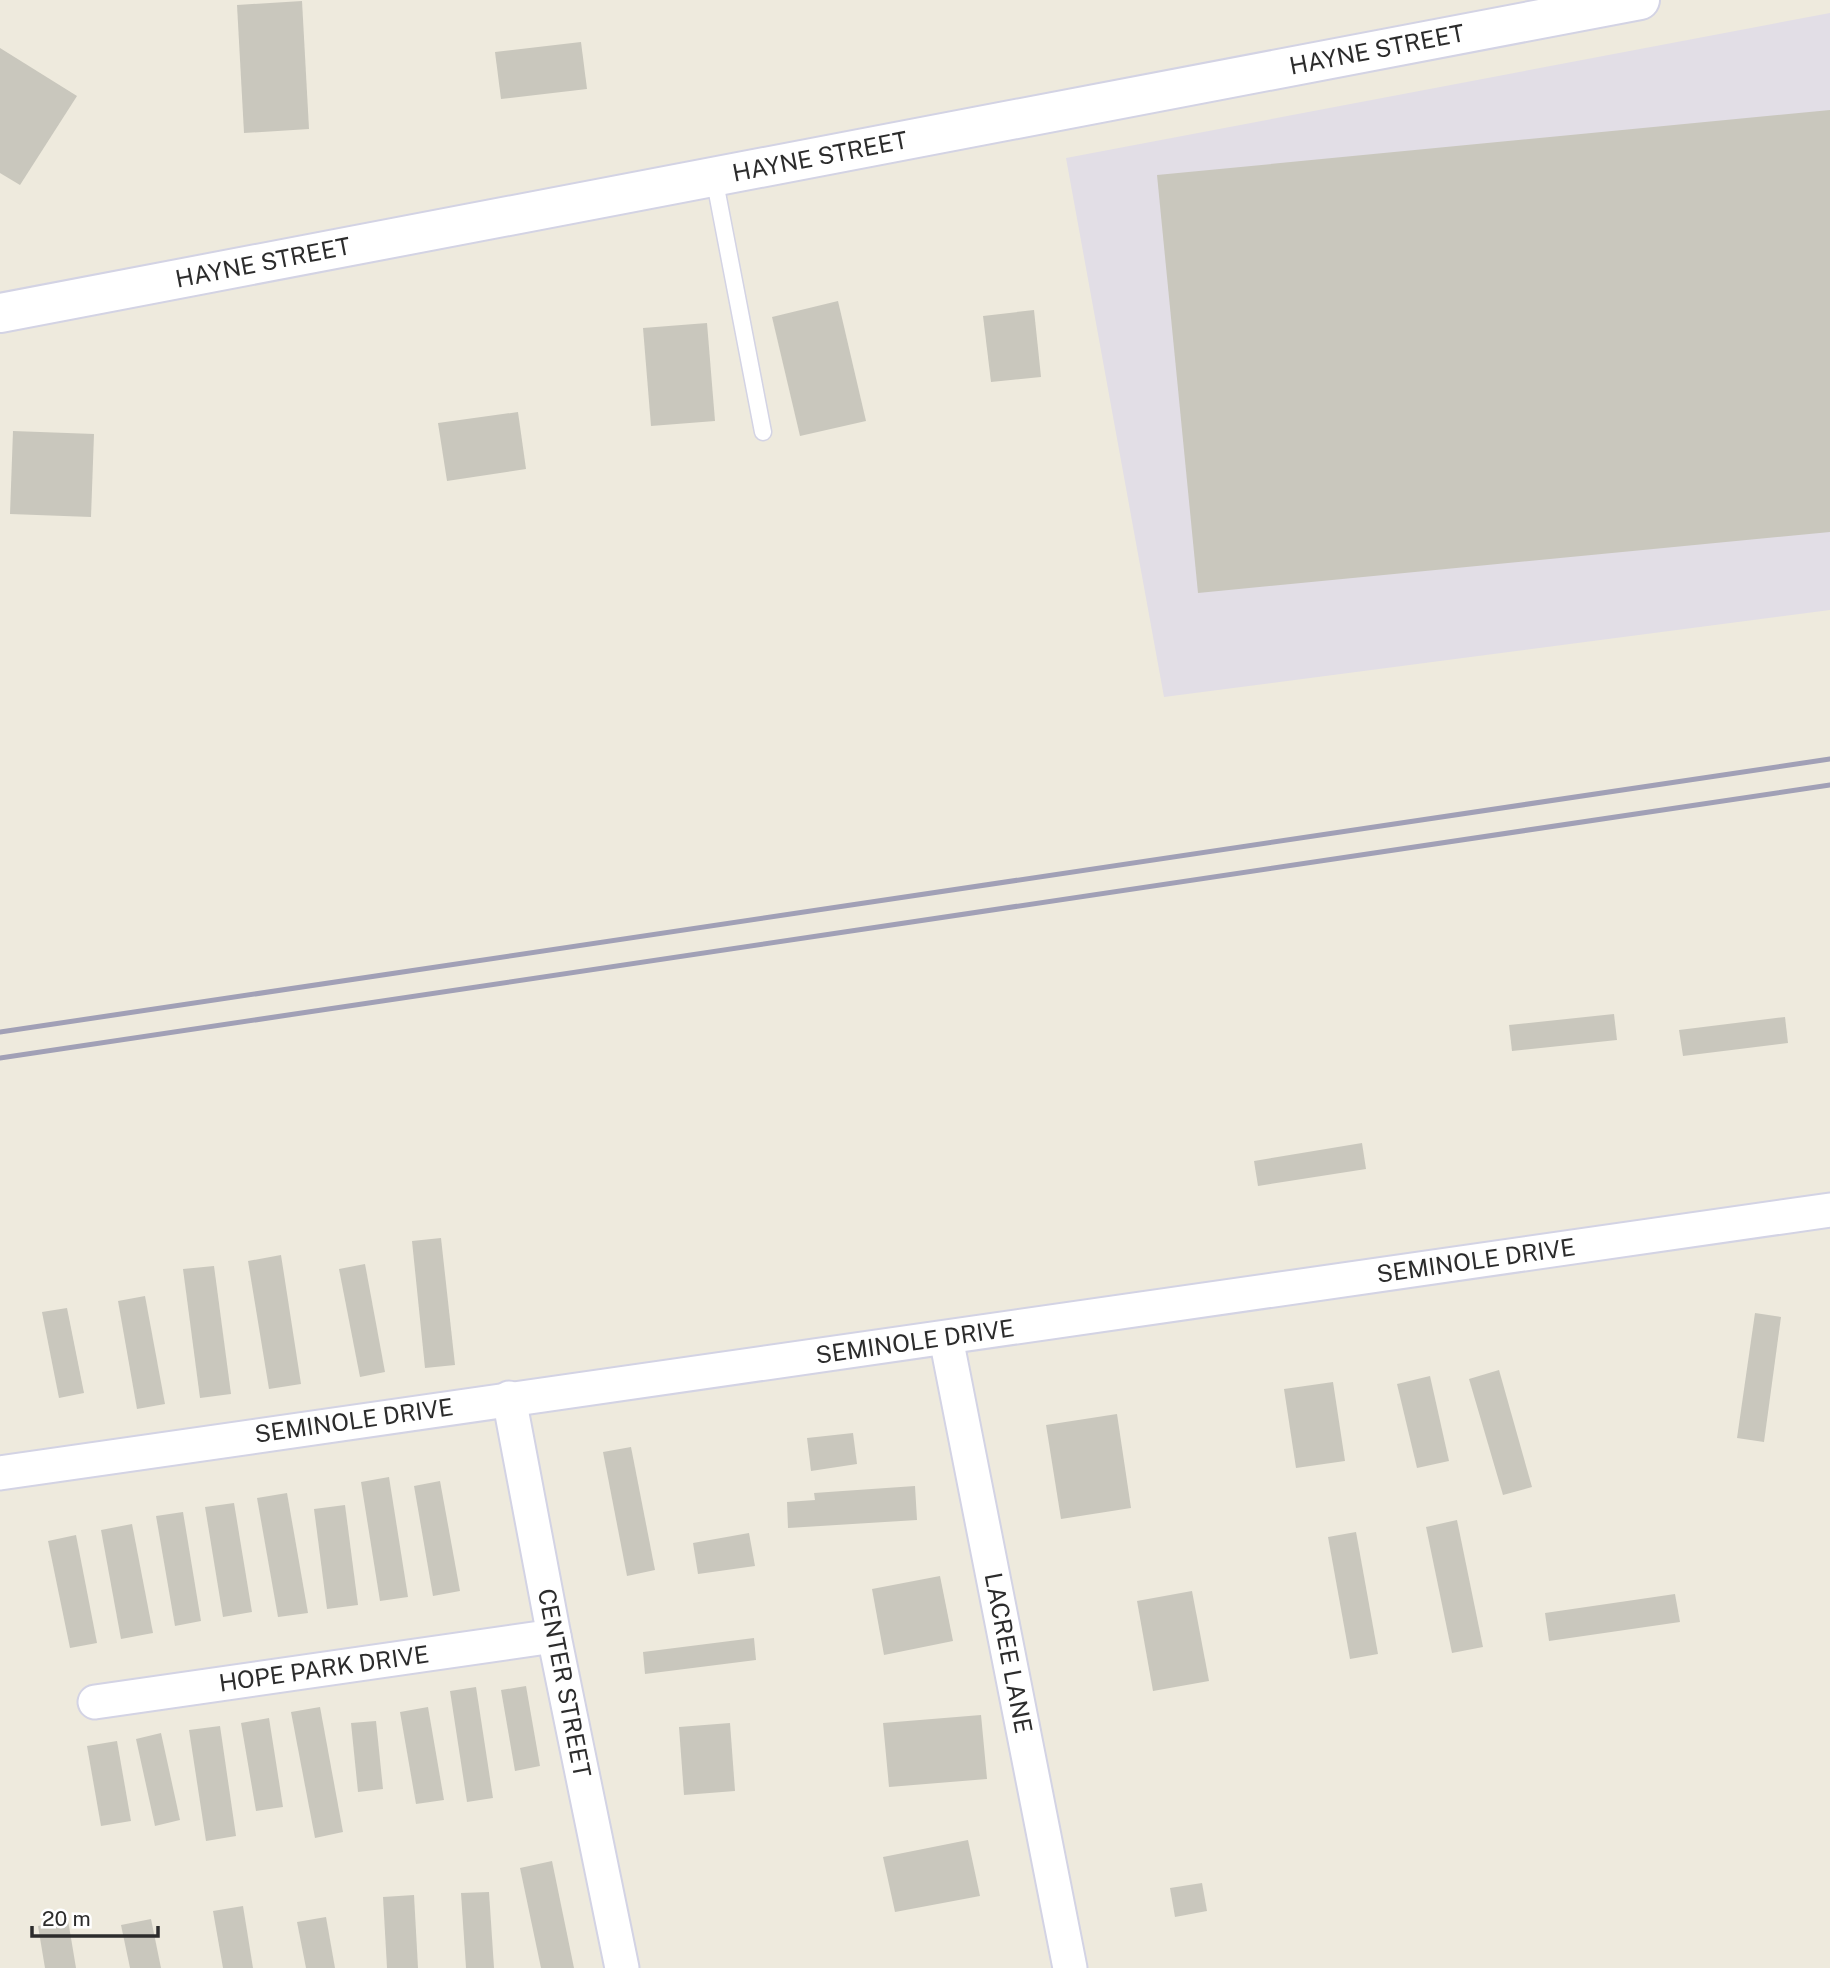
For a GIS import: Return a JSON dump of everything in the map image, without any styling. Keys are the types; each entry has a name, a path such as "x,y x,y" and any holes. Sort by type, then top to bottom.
{"street":[{"name":"HAYNE STREET","path":"0,313 714,177 1576,6 1636,0"},
{"name":"SEMINOLE DRIVE","path":"0,1473 1830,1210"},
{"name":"LACREE LANE","path":"946,1338 1070,1968"},
{"name":"CENTER STREET","path":"509,1398 554,1636 622,1968"},
{"name":"HOPE PARK DRIVE","path":"95,1702 554,1636"}],"lane":[{"path":"714,177 763,432"}],"shaded area":[{"path":"1830,13 1830,610 1164,697 1066,158"}],"building":[{"path":"302,1 309,129 244,133 237,5"},
{"path":"581,42 587,89 501,99 495,52"},
{"path":"0,48 77,96 20,185 0,173"},
{"path":"1830,110 1830,532 1198,593 1157,175"},
{"path":"838,301 866,421 800,436 772,317"},
{"path":"1034,310 1041,377 991,382 983,316"},
{"path":"707,323 715,421 651,426 643,328"},
{"path":"518,412 526,469 447,481 438,423"},
{"path":"13,431 94,434 91,517 10,514"},
{"path":"1614,1014 1617,1040 1512,1051 1509,1025"},
{"path":"1785,1017 1788,1043 1683,1056 1679,1030"},
{"path":"1362,1143 1366,1169 1258,1186 1254,1161"},
{"path":"441,1238 455,1365 425,1368 412,1241"},
{"path":"281,1255 301,1384 269,1389 248,1261"},
{"path":"365,1264 385,1372 360,1377 339,1269"},
{"path":"214,1266 231,1394 200,1398 183,1269"},
{"path":"145,1296 165,1404 137,1409 118,1301"},
{"path":"67,1308 84,1393 59,1398 42,1312"},
{"path":"1755,1313 1781,1317 1764,1442 1737,1438"},
{"path":"1499,1370 1532,1487 1503,1495 1469,1379"},
{"path":"1430,1376 1449,1461 1417,1468 1397,1384"},
{"path":"1333,1382 1345,1461 1296,1468 1284,1389"},
{"path":"1117,1414 1131,1508 1061,1519 1046,1425"},
{"path":"853,1433 857,1464 811,1471 807,1438"},
{"path":"631,1447 655,1570 627,1576 603,1452"},
{"path":"389,1477 408,1597 380,1601 361,1482"},
{"path":"440,1481 460,1591 433,1596 414,1486"},
{"path":"915,1486 917,1520 788,1528 787,1502 815,1500 814,1493"},
{"path":"287,1493 308,1613 278,1617 257,1498"},
{"path":"234,1503 252,1612 223,1617 205,1507"},
{"path":"345,1505 358,1605 327,1609 314,1509"},
{"path":"183,1512 201,1621 175,1626 156,1516"},
{"path":"1457,1520 1483,1647 1452,1653 1426,1527"},
{"path":"132,1524 153,1633 121,1639 101,1530"},
{"path":"1356,1532 1378,1654 1350,1659 1328,1537"},
{"path":"749,1533 755,1566 698,1574 693,1543"},
{"path":"76,1535 97,1643 70,1648 48,1541"},
{"path":"940,1576 953,1641 884,1655 872,1589"},
{"path":"1192,1591 1209,1681 1153,1691 1137,1601"},
{"path":"1675,1594 1680,1622 1549,1641 1545,1613"},
{"path":"754,1638 756,1660 645,1674 643,1652"},
{"path":"526,1686 540,1766 515,1771 501,1690"},
{"path":"476,1687 493,1798 467,1802 450,1691"},
{"path":"320,1707 343,1832 315,1838 291,1712"},
{"path":"428,1707 444,1800 416,1804 400,1712"},
{"path":"981,1715 987,1779 889,1787 883,1723"},
{"path":"269,1718 283,1807 256,1811 241,1723"},
{"path":"376,1721 383,1789 358,1792 351,1723"},
{"path":"730,1723 735,1791 684,1795 679,1727"},
{"path":"220,1726 236,1836 206,1841 189,1730"},
{"path":"161,1733 180,1820 155,1826 136,1739"},
{"path":"117,1741 131,1821 101,1826 87,1746"},
{"path":"968,1840 980,1896 895,1912 883,1857"},
{"path":"552,1861 574,1968 541,1968 520,1868"},
{"path":"1202,1883 1207,1911 1175,1917 1170,1888"},
{"path":"489,1892 494,1968 466,1968 461,1893"},
{"path":"414,1895 418,1968 387,1968 383,1897"},
{"path":"243,1906 253,1968 223,1968 213,1911"},
{"path":"326,1917 335,1968 306,1968 297,1922"},
{"path":"151,1919 161,1968 130,1968 121,1925"},
{"path":"68,1920 76,1968 45,1968 38,1926"}],"railway":[{"path":"0,1032 1830,759"},
{"path":"0,1058 1830,785"}]}
